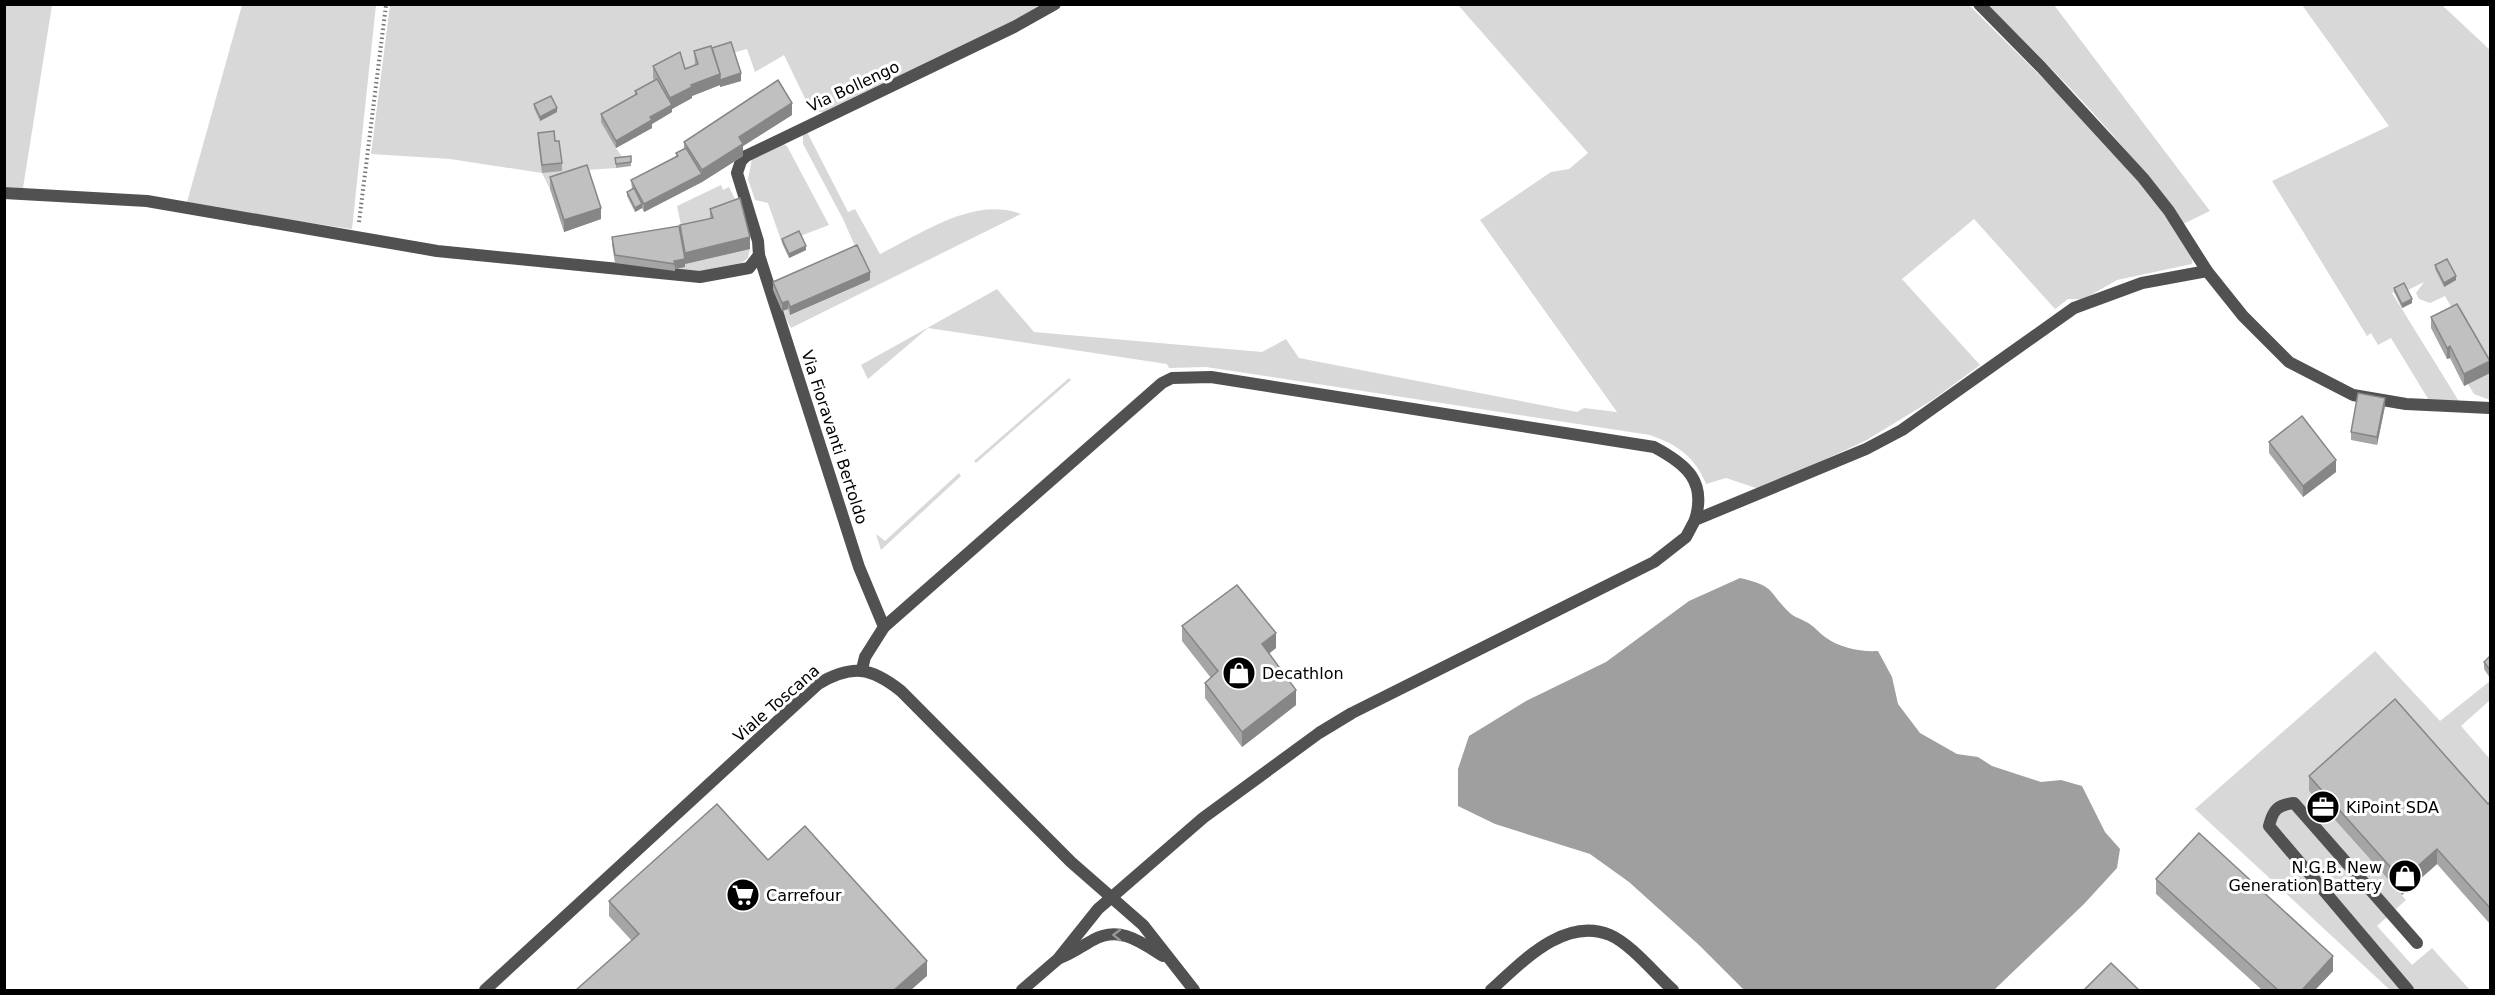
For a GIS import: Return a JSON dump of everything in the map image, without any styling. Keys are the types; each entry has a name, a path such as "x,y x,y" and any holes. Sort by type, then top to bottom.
{"street":[{"name":"Via Bollengo","path":"759,255 758,241 737,173 741,161 746,156 1003,32 1055,4"},
{"path":"1979,4 2144,178 2169,211 2207,271 2243,316 2289,362 2353,395 2406,404 2490,408"},
{"path":"4,193 147,201 437,251 700,277 749,268 759,255"},
{"name":"Via Fioravanti Bertoldo","path":"759,255 859,567 884,627"},
{"path":"1695,520 1844,459 1902,430 2074,308 2142,283 2207,271"},
{"path":"1022,990 1058,959 1098,909 1113,897 1203,818 1319,733 1352,713 1654,562 1686,537 1695,520 1698,498 1691,472 1674,457 1654,447 1210,377 1173,378 1162,382 884,627 865,657 862,669 885,678 901,691 1071,862 1113,897 1143,925 1194,990"},
{"name":"Viale Toscana","path":"485,990 818,684 837,673 862,669"},
{"path":"2408,990 2269,826 2273,811 2281,805 2294,803 2417,943"},
{"path":"1491,990 1523,962 1559,937 1585,932 1610,935 1630,950 1673,990"},
{"path":"1058,959 1077,951 1093,940 1113,934 1127,935 1169,960"}],"path":[{"path":"357,238 386,5"}],"shaded area":[{"path":"5,5 52,5 23,188 5,187"},
{"path":"242,5 376,5 352,229 255,215 187,202"},
{"path":"390,5 1044,5 974,42 824,113 810,109 784,55 755,72 747,49 732,53 698,76 653,77 657,86 616,148 625,161 615,162 616,168 586,170 550,189 542,173 450,159 371,154"},
{"path":"1458,5 1969,5 2117,156 2170,223 2193,258 2192,264 2117,280 2084,299 2068,299 2055,309 1974,219 1902,279 1980,365 1934,399 1865,441 1768,486 1756,488 1726,478 1706,484 1691,459 1669,443 1650,435 1206,367 1169,368 1167,364 928,328 868,379 861,365 997,289 1034,332 1262,352 1286,339 1299,358 1577,412 1584,408 1617,412 1480,220 1551,172 1569,169 1588,153"},
{"path":"1988,5 2054,5 2210,211 2183,224 2115,137"},
{"path":"2302,5 2442,5 2490,50 2490,400 2474,394 2468,384 2489,373 2445,296 2430,303 2419,299 2416,293 2424,282 2406,291 2404,287 2392,293 2460,403 2430,402 2391,338 2378,345 2371,333 2367,336 2272,181 2389,126"},
{"path":"807,132 848,212 855,209 880,254 930,228 967,213 1003,210 1021,214 791,328 782,311 788,309 791,315 870,280 843,219 803,144 803,133"},
{"path":"782,143 787,146 829,225 782,243 768,203 755,200 748,179 752,159"},
{"path":"721,185 723,190 729,187 740,209 683,235 677,206"},
{"path":"750,249 748,258 733,267 703,271 675,271 674,269 685,267 685,264"},
{"path":"1069,378 1071,380 976,463 974,461"},
{"path":"959,473 961,476 881,550 876,534 885,541"},
{"path":"1740,578 1767,588 1791,614 1809,623 1831,641 1864,651 1878,651 1892,677 1898,704 1920,733 1957,754 1978,757 1992,766 2041,782 2061,780 2082,786 2105,832 2120,849 2117,868 2084,904 1994,990 1744,990 1699,945 1629,882 1590,854 1495,824 1458,806 1458,769 1469,736 1526,701 1606,662 1689,601"},
{"path":"2375,651 2440,721 2490,681 2490,700 2461,726 2490,759 2490,815 2309,791 2406,900 2377,926 2412,965 2432,948 2470,990 2390,990 2195,809"}],"building":[{"path":"731,42 741,73 720,80 712,48"},
{"path":"711,46 720,74 691,85 692,87 670,98 653,66 680,52 685,69 698,64 694,51"},
{"path":"657,79 672,105 650,117 652,120 616,141 601,114 637,94 635,91"},
{"path":"778,80 792,103 739,137 743,144 702,170 684,142"},
{"path":"551,96 557,108 540,117 534,104"},
{"path":"554,131 555,141 559,141 562,163 542,165 538,133"},
{"path":"686,148 702,174 644,204 631,180 678,156 676,153"},
{"path":"631,156 631,162 616,164 615,158"},
{"path":"587,165 601,208 564,220 550,177"},
{"path":"634,188 642,204 635,208 627,192"},
{"path":"740,198 750,237 685,253 680,225 713,218 710,209"},
{"path":"679,226 685,259 674,261 675,264 615,255 612,237"},
{"path":"799,231 806,246 789,254 782,239"},
{"path":"857,245 870,272 790,307 788,301 782,303 773,282"},
{"path":"2447,259 2456,276 2444,283 2435,265"},
{"path":"2404,283 2412,299 2402,304 2394,288"},
{"path":"2457,304 2490,361 2464,374 2450,346 2447,348 2431,317"},
{"path":"2358,393 2385,398 2377,437 2351,432"},
{"path":"2302,416 2336,460 2303,486 2269,442"},
{"name":"Decathlon","path":"1237,585 1276,633 1262,644 1296,690 1242,732 1205,683 1218,671 1182,626"},
{"path":"2490,656 2490,670 2484,662"},
{"path":"2395,699 2488,804 2490,802 2490,908 2437,849 2402,880 2309,776"},
{"name":"Carrefour","path":"717,804 768,860 805,826 927,961 894,990 576,990 639,934 609,901"},
{"path":"2199,833 2333,956 2302,990 2278,990 2156,879"},
{"path":"2111,963 2139,990 2084,990"}],"place":[{"name":"Decathlon","path":"1239,673"},
{"name":"KiPoint SDA","path":"2323,807"},
{"name":"N.G.B. New Generation Battery","path":"2405,876"},
{"name":"Carrefour","path":"743,895"}]}
